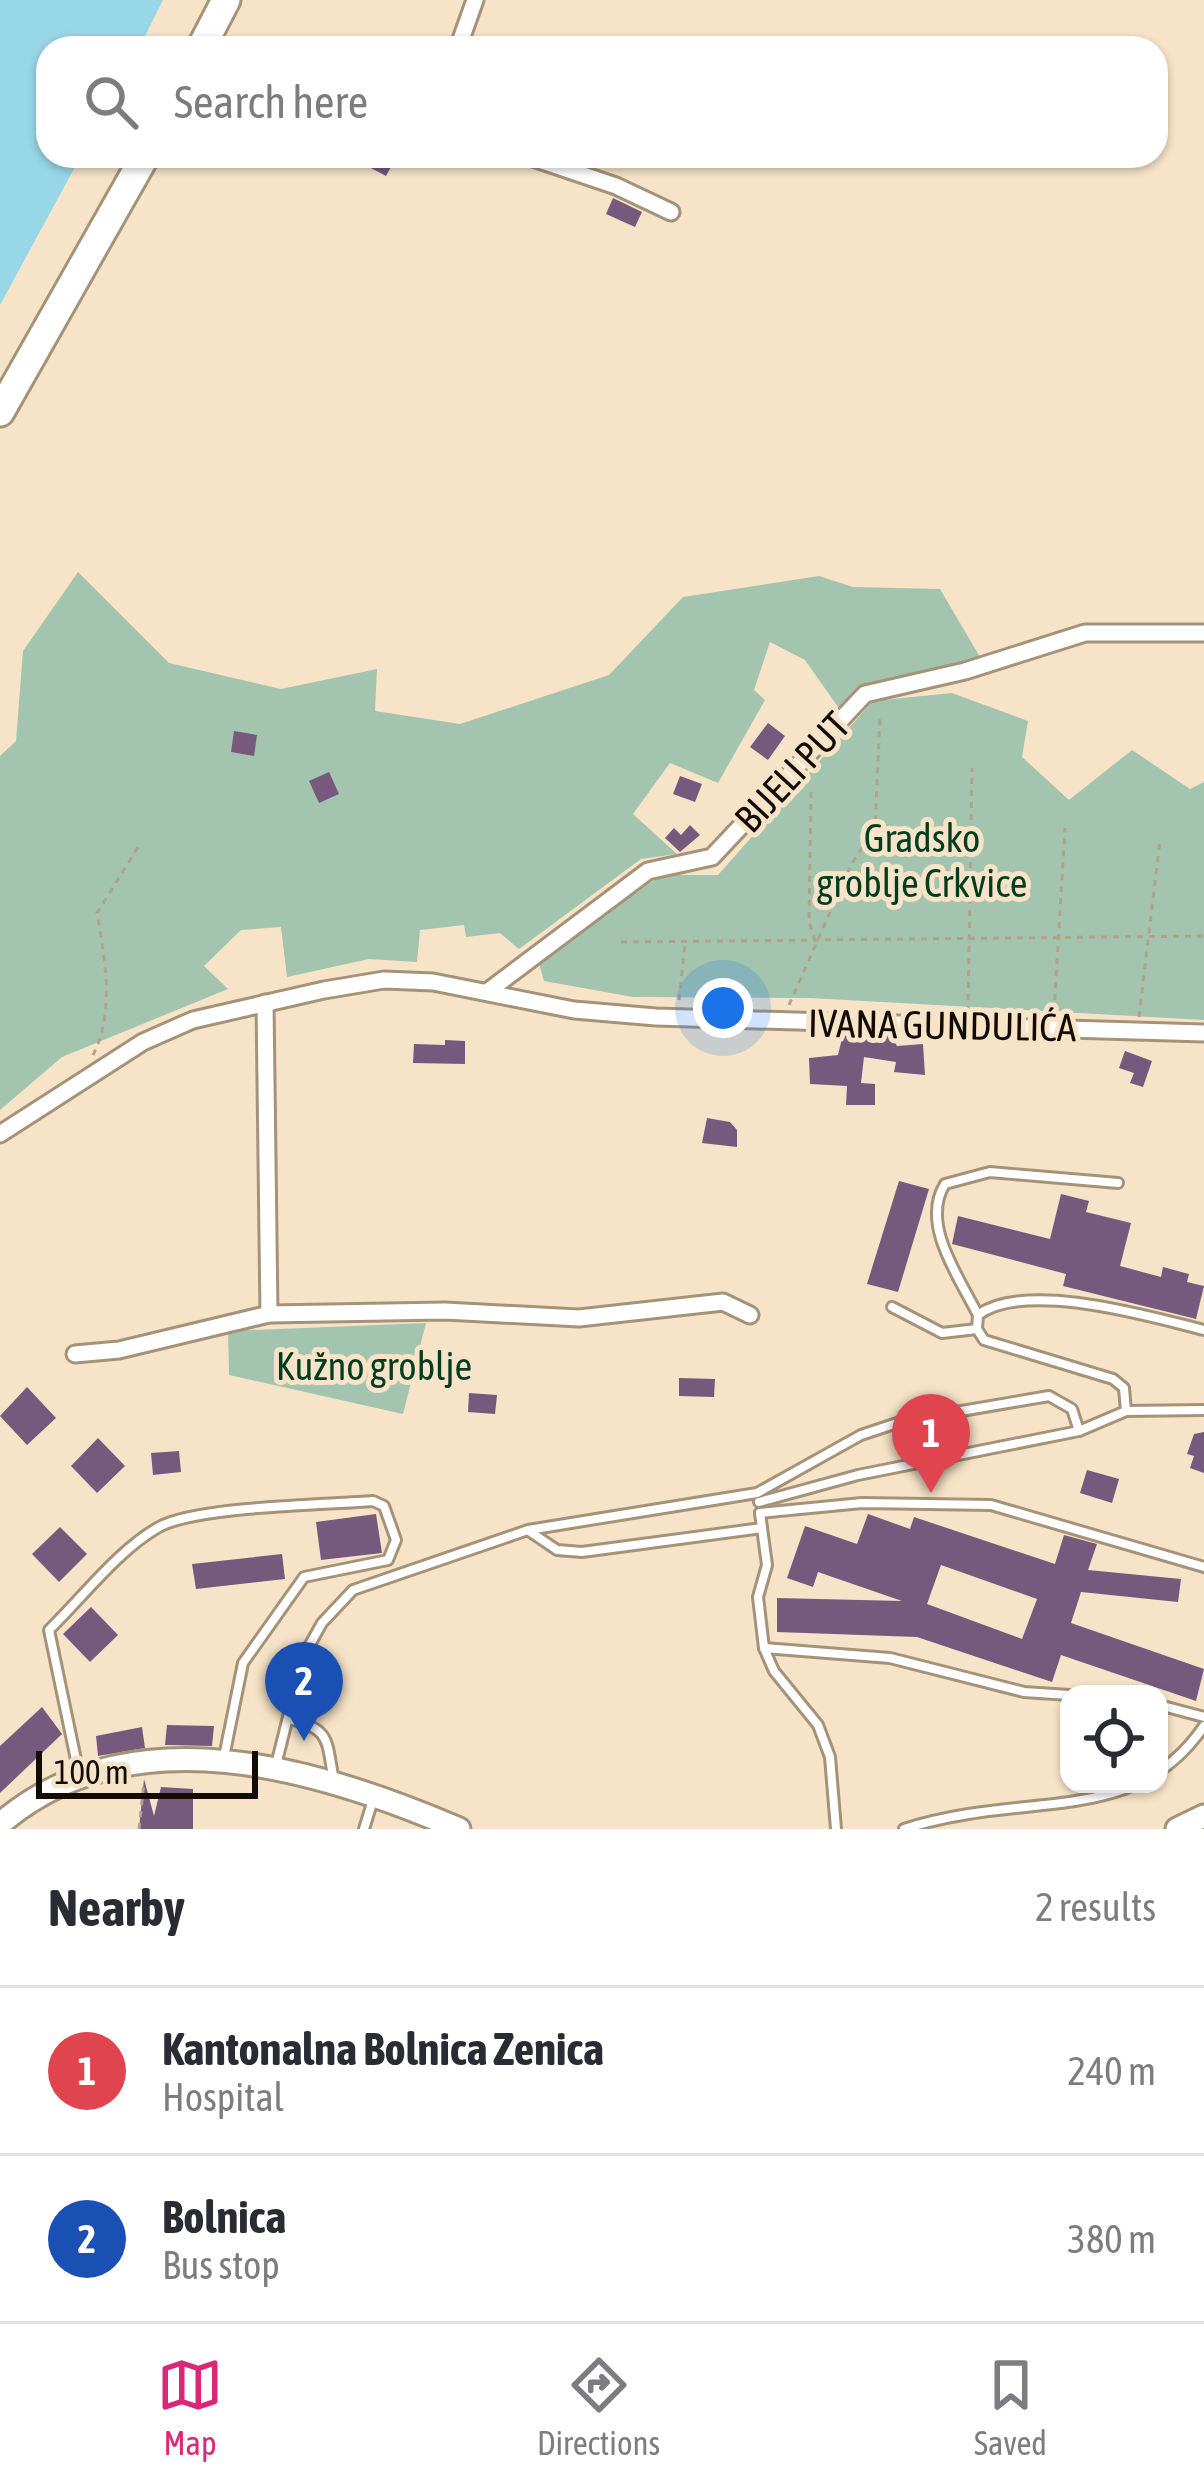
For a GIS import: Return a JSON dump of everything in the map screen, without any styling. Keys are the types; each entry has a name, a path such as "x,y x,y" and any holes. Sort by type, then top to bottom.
{"highway":[{"path":"207,36 226,0"},
{"path":"0,412 138,168"}],"main road":[{"path":"0,1824 80,1780 147,1762 276,1767 376,1792 459,1829"},
{"path":"1177,1829 1204,1816"}],"street":[{"path":"462,36 476,0"},
{"path":"563,168 671,212"},
{"name":"BIJELI PUT","path":"488,992 648,871 712,857 865,694 965,671 1085,633 1204,633"},
{"name":"IVANA GUNDULIĆA","path":"0,1134 143,1042 194,1021 384,980 488,992 574,1010 677,1018 1204,1033"},
{"path":"265,1003 269,1314"},
{"path":"75,1354 269,1314 446,1312 579,1318 723,1302 750,1315"}],"lane":[{"path":"1118,1183 990,1172 945,1184 935,1213 984,1340 1113,1379 1124,1388 1126,1411"},
{"path":"978,1315 994,1304 1039,1299 1204,1330"},
{"path":"892,1307 942,1333 977,1329"},
{"path":"759,1503 862,1435 903,1421 1049,1396 1072,1409 1079,1431"},
{"path":"759,1503 858,1475 1079,1431 1126,1411 1204,1410"},
{"path":"80,1780 49,1630 152,1531 189,1519 288,1508 373,1501 384,1506 396,1540 388,1560 304,1577 243,1663 223,1763"},
{"path":"759,1503 767,1565 758,1598 764,1648 774,1671 818,1725 830,1757 836,1829"},
{"path":"276,1767 303,1657 322,1623 353,1590 528,1530 759,1503 991,1505 1204,1568"},
{"path":"528,1530 557,1550 582,1552 762,1528"},
{"path":"764,1648 890,1658 1024,1692 1060,1694"},
{"path":"1168,1707 1204,1717"},
{"path":"289,1719 324,1733 334,1781"},
{"path":"1186,1770 1204,1726"},
{"path":"364,1829 376,1792"},
{"path":"904,1829 950,1819 1005,1824"}],"path":[{"path":"782,1022 815,943 875,828 880,716"},
{"path":"968,1025 972,767"},
{"path":"811,792 809,921 815,943"},
{"path":"1053,1026 1065,828"},
{"path":"1137,1030 1160,841"},
{"path":"76,1086 103,1037 106,963 97,913 140,844"},
{"path":"621,942 1204,936"},
{"path":"677,1018 685,942"},
{"path":"139,1829 147,1762"}],"green space":[{"path":"78,572 169,663 281,689 377,669 375,711 460,724 609,675 683,597 819,576 853,587 940,589 980,657 838,707 805,660 770,642 754,690 765,700 718,783 670,763 633,814 677,854 641,859 519,949 500,933 466,937 464,925 420,930 417,962 369,959 287,977 281,927 241,930 204,966 228,989 62,1057 0,1110 0,756 16,741 23,651"},
{"name":"Gradsko groblje Crkvice","path":"952,693 1028,721 1022,757 1069,800 1132,750 1190,789 1204,782 1204,1020 810,998 633,997 544,981 538,960 662,875 718,875 873,701"},
{"name":"Kužno groblje","path":"426,1323 403,1414 229,1375 228,1331"}],"water":[{"path":"0,0 163,0 145,36 36,36 36,168 74,168 0,305"}],"building":[{"path":"613,198 642,212 635,227 606,214"},
{"path":"768,723 785,736 768,760 750,747"},
{"path":"234,731 257,735 254,756 231,752"},
{"path":"329,772 339,794 319,803 309,781"},
{"path":"680,776 702,784 695,802 673,794"},
{"path":"690,825 700,835 680,852 665,838 674,828 681,835"},
{"path":"843,1034 892,1036 897,1046 923,1044 925,1075 894,1072 896,1062 864,1057 861,1083 875,1084 875,1105 846,1105 847,1086 810,1084 809,1058 838,1055"},
{"path":"445,1040 465,1041 465,1064 413,1063 414,1044 445,1045"},
{"path":"1125,1051 1152,1061 1143,1087 1130,1083 1134,1073 1119,1068"},
{"path":"707,1118 730,1122 737,1130 737,1147 702,1143"},
{"path":"899,1181 929,1189 898,1292 867,1284"},
{"path":"1061,1194 1089,1201 1086,1212 1131,1223 1120,1266 1161,1277 1163,1267 1189,1274 1187,1282 1204,1286 1196,1319 1063,1286 1066,1274 952,1244 958,1216 1050,1239"},
{"path":"679,1378 715,1379 714,1397 679,1396"},
{"path":"27,1387 56,1418 27,1445 0,1416"},
{"path":"469,1393 497,1395 495,1414 468,1412"},
{"path":"1204,1432 1204,1473 1190,1468 1194,1456 1187,1454 1194,1434"},
{"path":"98,1438 125,1466 97,1493 71,1466"},
{"path":"179,1451 181,1472 153,1475 151,1453"},
{"path":"1087,1470 1119,1479 1112,1503 1080,1493"},
{"path":"376,1514 382,1553 321,1560 316,1522"},
{"path":"868,1514 910,1529 914,1517 1055,1564 1064,1535 1097,1544 1088,1570 1181,1579 1178,1602 1081,1592 1071,1623 1204,1669 1196,1701 1168,1691 1168,1685 1149,1685 1061,1655 1052,1682 917,1637 777,1632 777,1598 902,1601 818,1572 813,1587 787,1578 805,1526 857,1544","holes":["941,1565 1037,1599 1022,1639 927,1604"]},
{"path":"60,1527 87,1554 59,1582 32,1554"},
{"path":"282,1554 285,1579 196,1589 192,1564"},
{"path":"91,1607 118,1635 90,1662 63,1634"},
{"path":"42,1707 62,1734 0,1793 0,1746"},
{"path":"167,1725 214,1726 212,1746 165,1745"},
{"path":"142,1727 145,1748 98,1756 96,1736"},
{"path":"144,1779 154,1816 161,1787 193,1789 193,1829 139,1829"}],"place":[{"name":"Kantonalna Bolnica Zenica","path":"931,1493"},
{"name":"Bolnica","path":"304,1741"}]}
